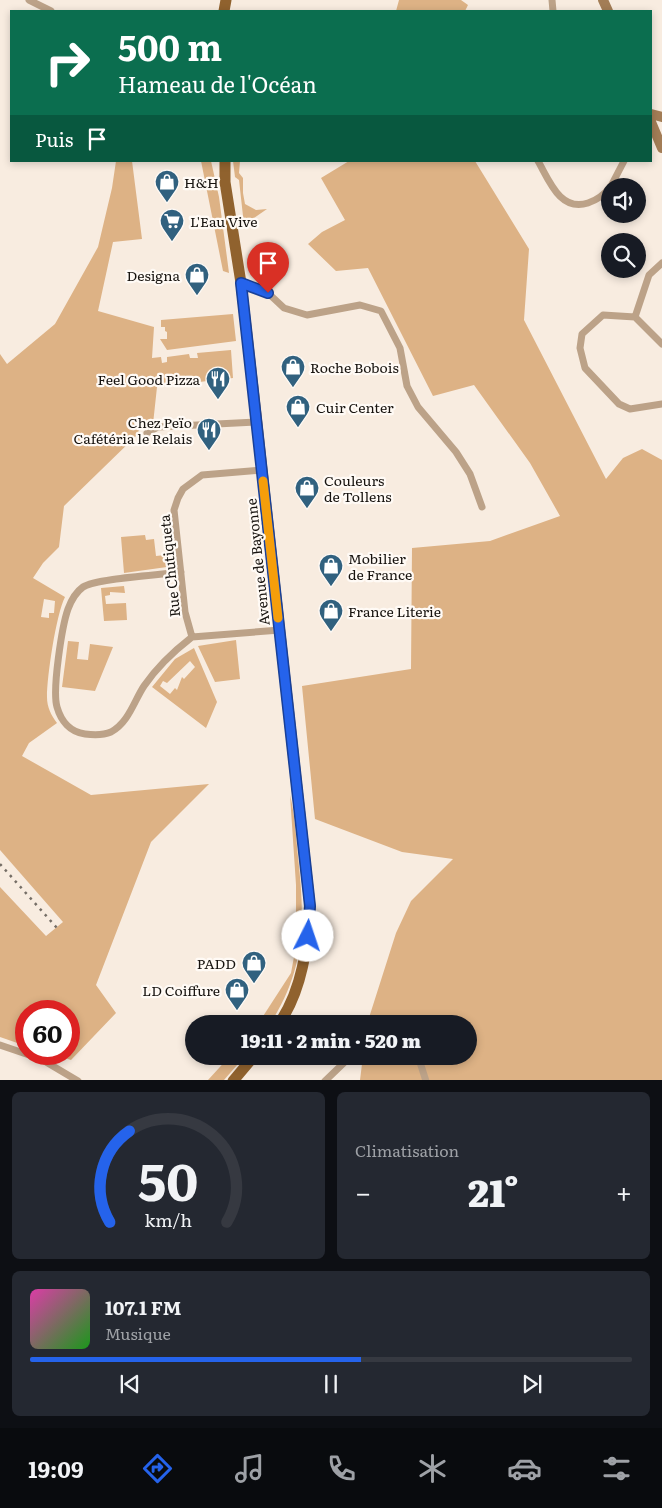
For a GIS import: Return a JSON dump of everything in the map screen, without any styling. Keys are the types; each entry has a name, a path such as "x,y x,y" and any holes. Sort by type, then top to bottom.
{"main road":[{"path":"218,162 225,182"},
{"path":"225,162 225,182"},
{"name":"Avenue de Bayonne","path":"225,182 241,283 310,906 307,947 302,976 294,997 284,1015"},
{"path":"233,1080 246,1065"}],"street":[{"path":"29,0 48,10"},
{"path":"654,137 662,148"},
{"path":"539,162 564,202 580,206 601,196"},
{"path":"615,178 623,162"},
{"path":"635,317 649,275 662,263"},
{"path":"241,283 268,293 284,308 307,315 360,305 381,311 400,348 407,386 418,407 456,452 470,474 482,507"},
{"path":"662,344 635,317 603,315 582,334 580,348 585,368 619,404 630,409 662,404"},
{"path":"147,433 158,427 257,422"},
{"name":"Rue Chutiqueta","path":"192,637 185,612 174,510 183,489 202,475 262,470"},
{"path":"181,572 114,580 84,586 73,598 68,610 55,683 56,705 66,725 81,733 95,735 110,732 125,719 157,670 192,637 280,630"},
{"path":"0,1046 41,1058 78,1080"},
{"path":"325,1080 342,1065"},
{"path":"421,1065 426,1080"}],"shaded area":[{"path":"399,0 461,0 468,5 466,10 396,10"},
{"path":"116,162 132,162 142,239 113,242 98,311 154,327 152,358 161,357 162,363 167,362 167,357 189,354 190,358 198,358 197,353 231,350 233,378 157,387 153,424 142,425 136,436 64,506 59,547 43,563 33,578 65,597 55,631 47,687 47,701 51,714 57,723 29,743 22,756 91,795 209,784 151,842 96,985 116,1013 80,1051 80,1000 15,1000 15,1042 0,1037 0,887 46,936 63,922 0,850 0,354 7,364 55,324 98,247 112,188","holes":["44,599 55,601 54,613 49,613 49,618 41,617"]},
{"path":"201,162 211,162 219,197 229,273 223,271"},
{"path":"233,162 240,162 239,173 243,178 245,204 256,210 267,209 244,225 239,180 235,177"},
{"path":"347,162 476,162 529,249 524,320 606,479 623,458 642,449 662,460 662,1080 360,1080 362,1065 477,1065 477,1015 370,1015 396,933 411,901 453,859 402,852 315,819 302,686 411,669 412,548 490,541 560,516 530,463 474,385 433,396 368,268 336,271 308,244 322,232 345,220 321,178"},
{"path":"233,314 236,341 167,350 160,339 167,339 165,327 161,327 161,320"},
{"path":"170,532 172,556 167,567 124,573 121,537 145,535 146,540 154,539 156,556 165,555 163,533"},
{"path":"124,586 125,593 110,592 110,595 105,596 106,604 126,603 127,620 104,621 101,588"},
{"path":"236,640 240,679 215,682 198,646"},
{"path":"68,641 79,642 77,659 88,660 90,644 113,647 95,691 62,687"},
{"path":"194,648 217,702 206,728 152,687 175,659","holes":["190,661 195,667 184,679 182,677 177,690 175,688 170,694 160,686 163,681 167,683"]},
{"path":"290,795 302,902 300,943 297,963 282,1004 275,1015 264,1015 291,973 296,946 296,885"},
{"path":"222,1065 237,1065 224,1080 208,1080"}],"railway":[{"path":"0,864 57,928"}],"slow traffic":[{"path":"263,481 278,618"}],"place":[{"name":"H&H","path":"167,203"},
{"name":"L'Eau Vive","path":"172,242"},
{"name":"Designa","path":"197,296"},
{"name":"Roche Bobois","path":"293,388"},
{"name":"Feel Good Pizza","path":"218,400"},
{"name":"Cuir Center","path":"298,428"},
{"name":"Chez Peïo Cafétéria le Relais","path":"209,451"},
{"name":"Couleurs de Tollens","path":"307,509"},
{"name":"Mobilier de France","path":"331,587"},
{"name":"France Literie","path":"331,632"},
{"name":"PADD","path":"254,984"},
{"name":"LD Coiffure","path":"237,1011"}],"route":[{"path":"268,293 241,283 310,906 308,936"}]}
